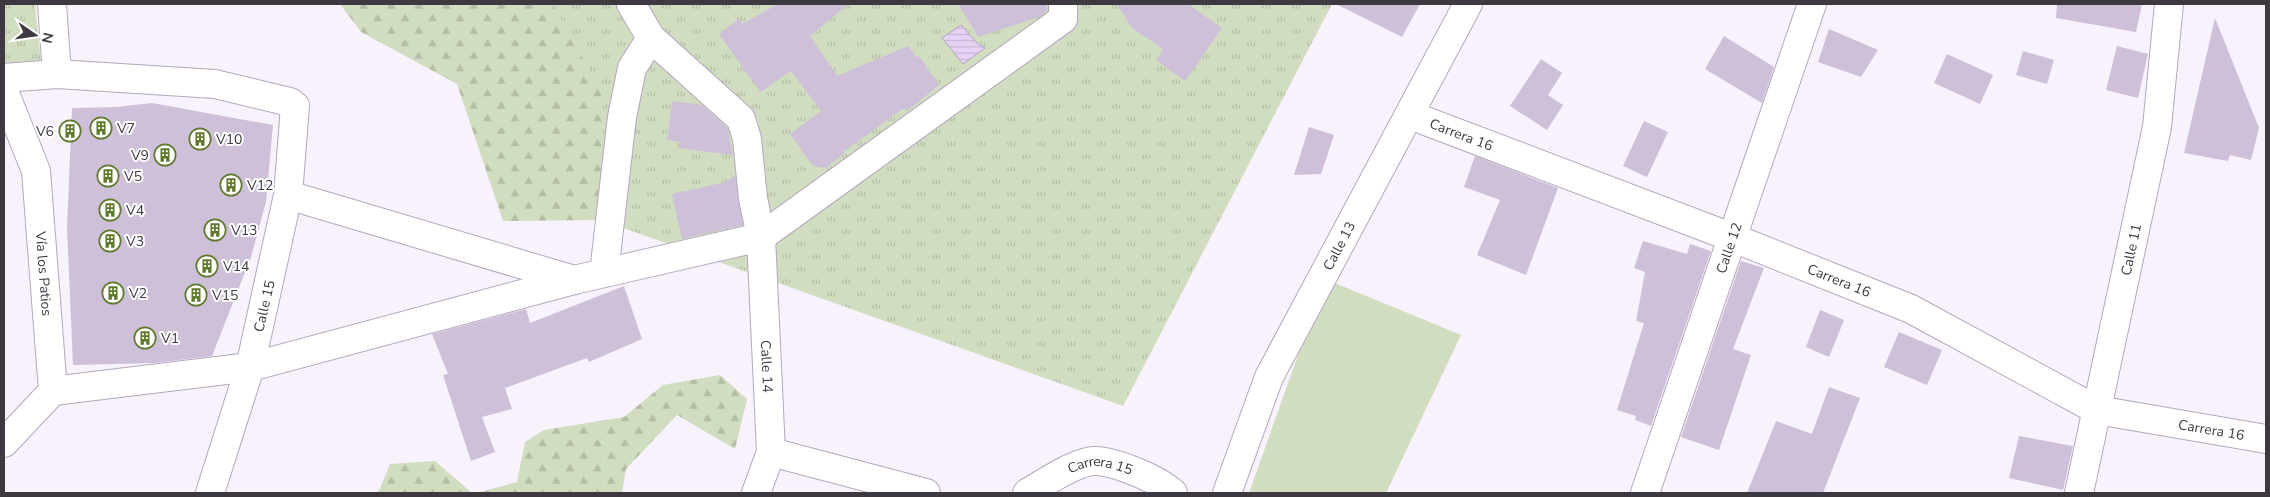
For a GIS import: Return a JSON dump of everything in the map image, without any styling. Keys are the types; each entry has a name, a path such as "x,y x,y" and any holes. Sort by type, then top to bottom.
{"street":[{"path":"4,78 57,74 52,4"},
{"name":"Calle 14","path":"631,4 651,38 741,119 747,139 753,198 761,237 771,452 756,493"},
{"path":"4,443 53,391 250,368 574,280 761,237 1063,19 1063,4"},
{"name":"Calle 13","path":"1227,493 1268,377 1468,4"},
{"name":"Calle 12","path":"1646,493 1731,237 1812,4"},
{"name":"Calle 11","path":"2078,493 2157,127 2169,4"},
{"path":"604,273 622,117 632,68 651,38"},
{"name":"Calle 15","path":"57,74 215,84 290,102 295,106 296,113 288,195 250,368 210,493"},
{"name":"Vía los Patios","path":"4,91 36,171 53,391"},
{"name":"Carrera 16","path":"1410,115 1731,237 1911,309 2097,410 2266,439"},
{"path":"288,195 574,280"},
{"path":"771,452 917,492"},
{"name":"Carrera 15","path":"1027,493 1068,469 1095,461 1135,471 1166,487 1173,493"}],"green space":[{"path":"4,4 35,4 41,62 4,63"},
{"path":"340,4 553,4 603,94 601,220 503,221 457,84 361,32"},
{"path":"422,4 1332,4 1123,406 601,220"},
{"path":"1325,279 1461,335 1386,493 1249,493"},
{"path":"720,375 747,399 735,449 677,415 626,469 622,493 477,493 517,482 525,442 544,430 624,417 663,385"},
{"path":"435,461 472,493 378,493 390,464"}],"shaded area":[{"path":"961,25 977,43 985,48 963,64 942,38"}],"building":[{"path":"778,4 848,4 810,36 837,76 908,46 917,58 919,56 939,85 907,111 904,108 843,152 826,168 813,166 790,134 821,111 791,71 760,92 719,34 739,19 742,24"},
{"path":"958,4 1047,4 1047,11 1039,17 978,37"},
{"path":"1117,4 1188,4 1222,28 1185,81 1156,60 1163,49 1132,28"},
{"path":"1336,4 1420,4 1402,37"},
{"path":"2057,4 2142,4 2136,32 2056,18"},
{"path":"2215,18 2259,128 2251,160 2230,155 2228,161 2184,153"},
{"path":"1829,29 1878,50 1861,77 1818,62"},
{"path":"1724,36 1774,67 1762,103 1705,69"},
{"path":"2117,46 2148,54 2138,98 2106,90"},
{"path":"2023,51 2054,60 2047,84 2016,75"},
{"path":"1947,54 1993,75 1980,104 1934,83"},
{"path":"1541,59 1562,73 1548,95 1563,105 1547,130 1510,106"},
{"path":"672,101 702,105 727,128 733,155 679,148 680,142 667,140"},
{"path":"152,103 273,125 266,202 251,257 212,356 154,363 73,365 67,228 72,108 117,107"},
{"path":"1644,121 1668,132 1647,177 1623,166"},
{"path":"1309,127 1334,135 1321,174 1294,175"},
{"path":"1475,156 1558,188 1526,275 1477,255 1500,200 1464,187"},
{"path":"735,175 743,225 682,239 672,194 726,182"},
{"path":"1643,241 1687,254 1690,244 1711,251 1651,426 1635,420 1636,416 1617,410 1644,323 1636,321 1645,272 1634,268"},
{"path":"1741,261 1764,268 1733,349 1751,355 1719,450 1681,437"},
{"path":"624,286 642,339 589,362 587,358 505,388 512,409 482,417 495,452 471,461 443,375 448,374 432,334 526,309 530,323"},
{"path":"1820,310 1844,320 1829,357 1806,347"},
{"path":"1899,332 1942,350 1927,385 1884,367"},
{"path":"1829,387 1860,398 1823,493 1747,493 1776,421 1812,434"},
{"path":"2019,436 2073,446 2063,490 2009,478"}],"place":[{"name":"V7","path":"101,128"},
{"name":"V6","path":"70,131"},
{"name":"V10","path":"200,139"},
{"name":"V9","path":"165,155"},
{"name":"V5","path":"108,176"},
{"name":"V12","path":"231,185"},
{"name":"V4","path":"110,210"},
{"name":"V13","path":"215,230"},
{"name":"V3","path":"110,241"},
{"name":"V14","path":"207,266"},
{"name":"V2","path":"113,293"},
{"name":"V15","path":"196,295"},
{"name":"V1","path":"145,338"}]}
